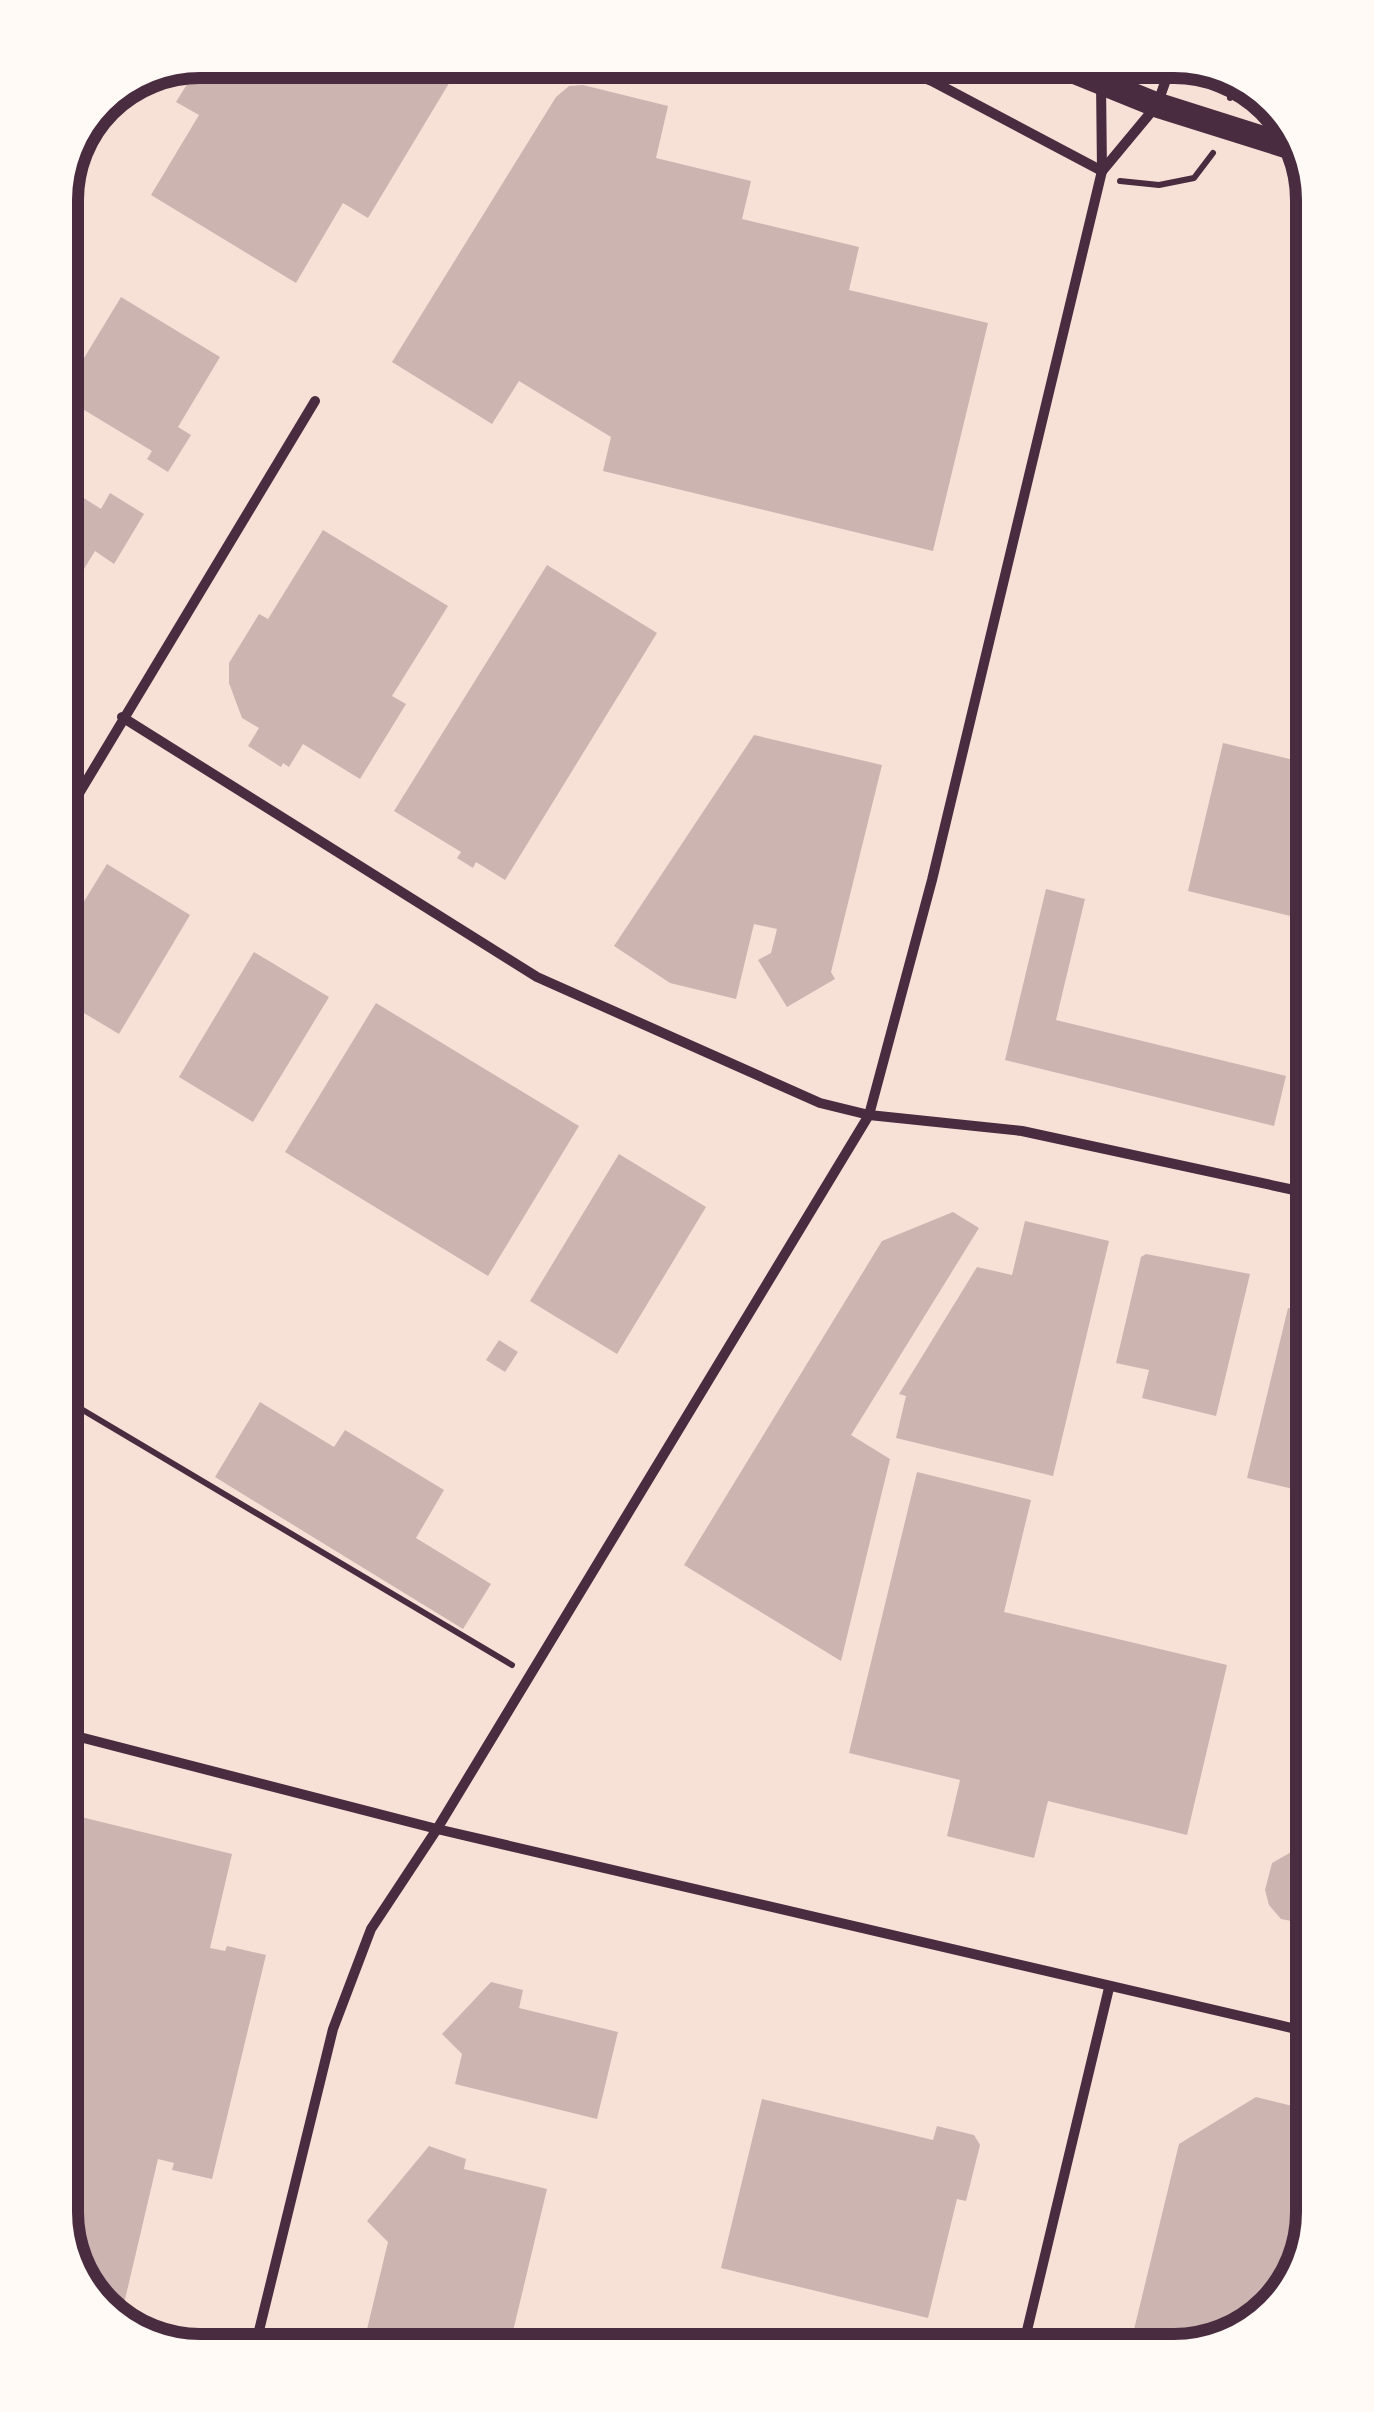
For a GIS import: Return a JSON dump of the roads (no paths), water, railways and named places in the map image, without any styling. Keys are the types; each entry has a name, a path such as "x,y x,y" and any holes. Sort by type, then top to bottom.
{"main road":[{"path":"1116,78 1157,105 1284,145"}],"street":[{"path":"924,78 1102,171"},
{"path":"258,2334 334,2029 371,1929 437,1829 868,1115 932,880 1102,171 1106,78"},
{"path":"1102,171 1157,105 1166,78"},
{"path":"78,796 315,401"},
{"path":"122,718 537,978 711,1058 820,1102 868,1115 1022,1131 1296,1189"},
{"path":"77,1736 437,1829 1296,2029"},
{"path":"1026,2334 1109,1988"}]}
